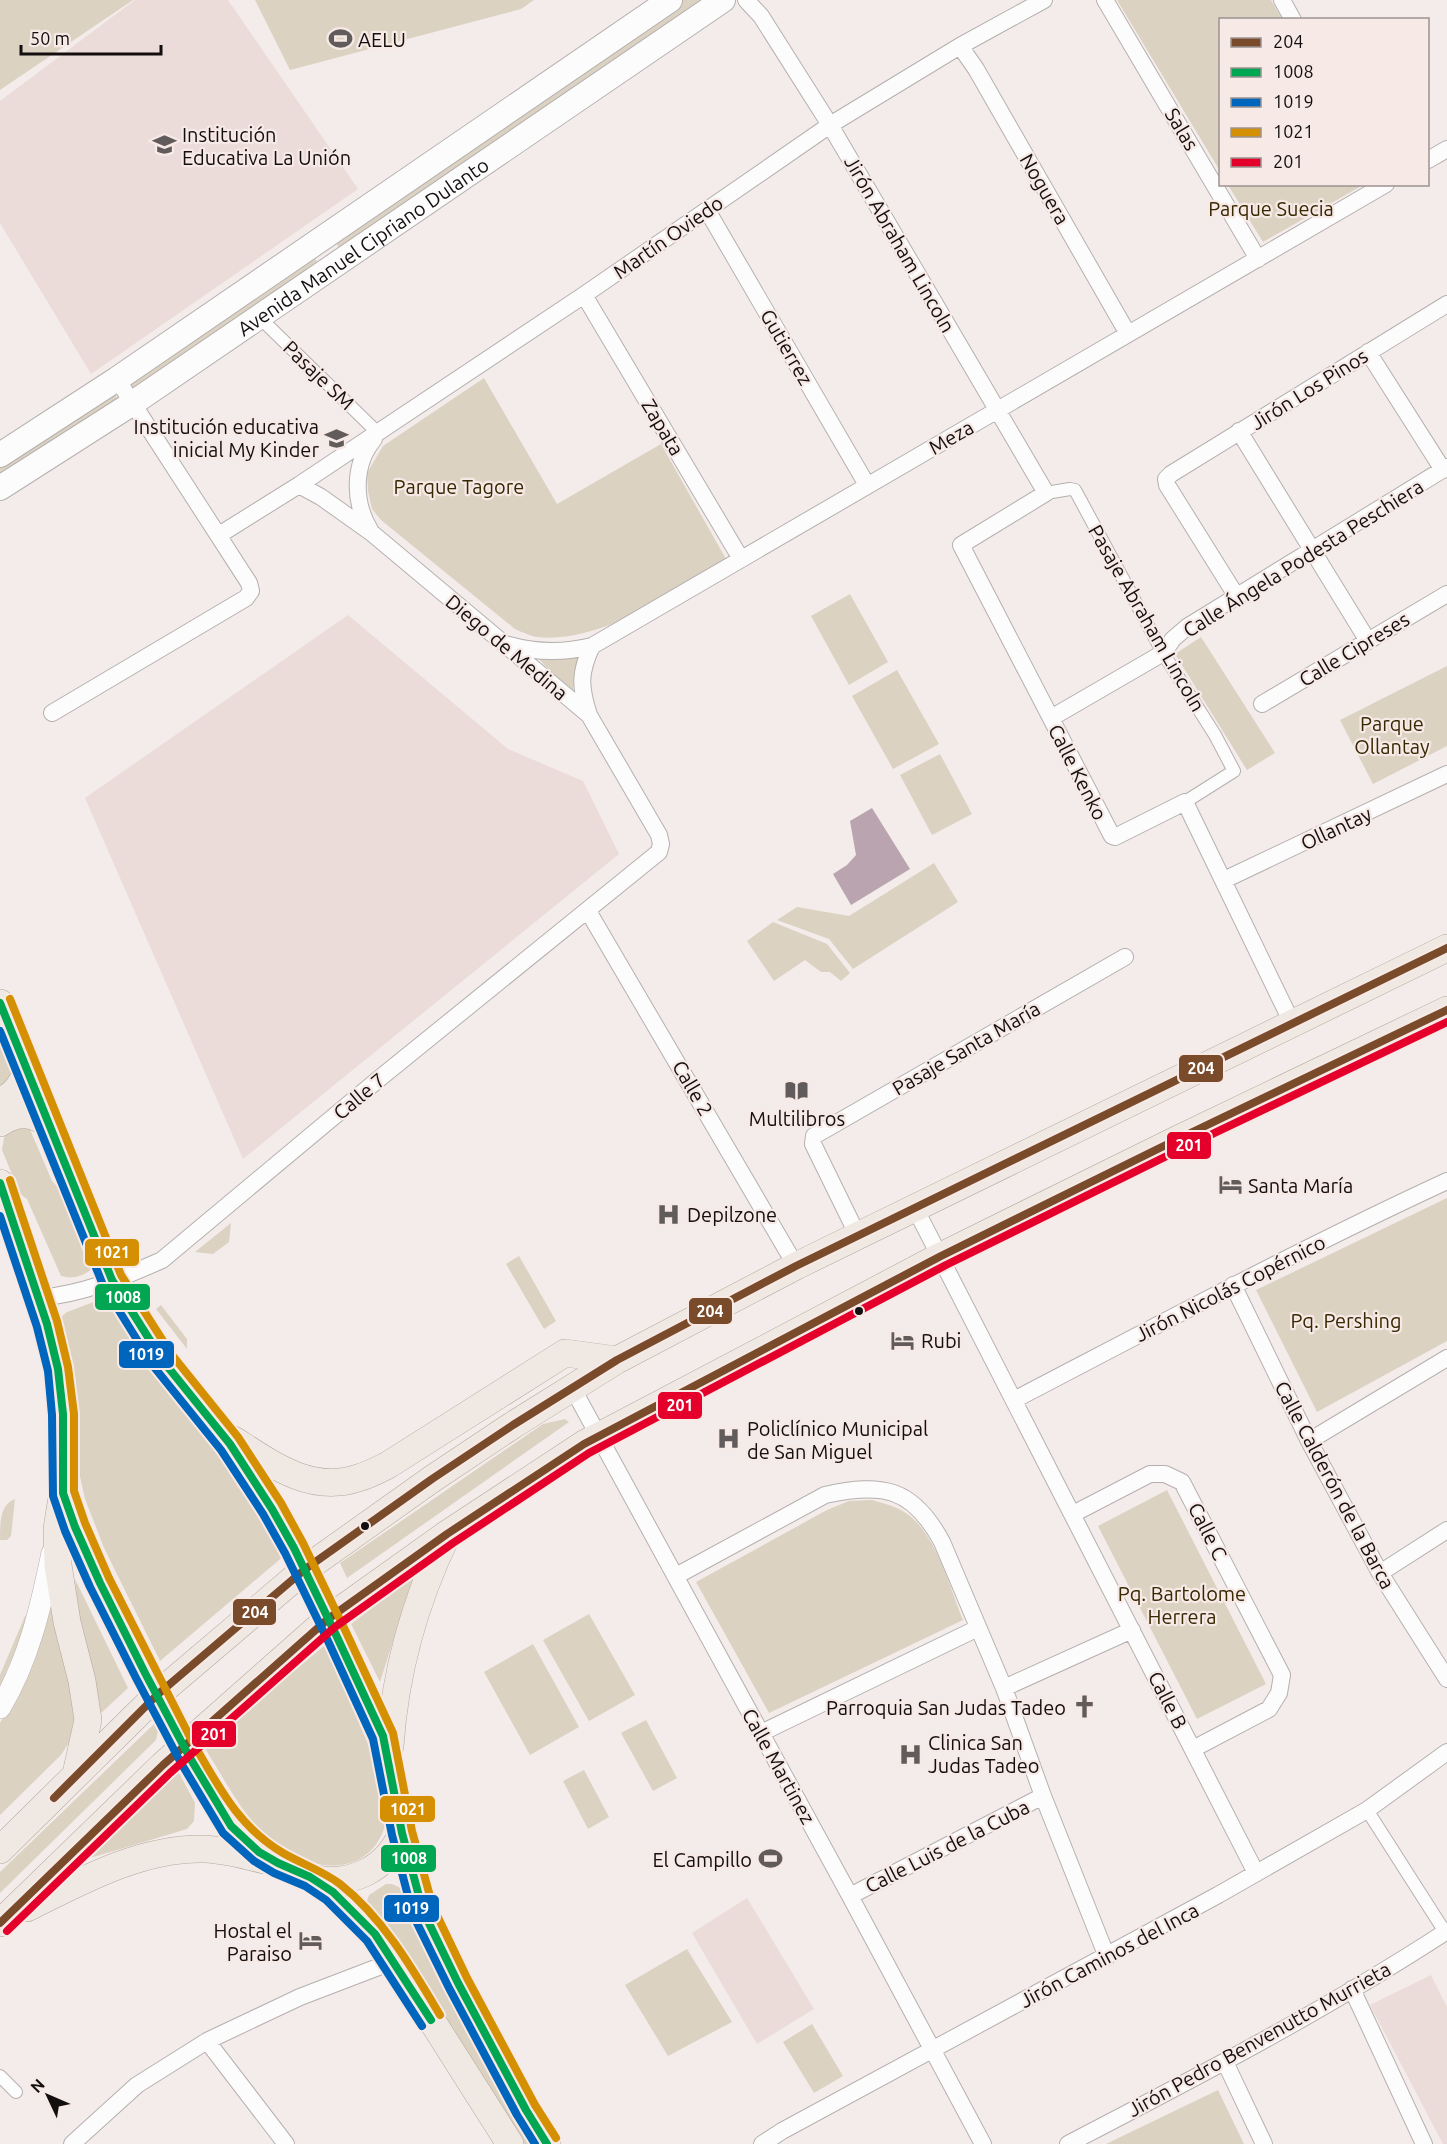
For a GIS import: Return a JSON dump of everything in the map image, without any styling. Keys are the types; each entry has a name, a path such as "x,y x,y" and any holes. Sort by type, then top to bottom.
{"main road":[{"name":"Avenida Manuel Cipriano Dulanto","path":"0,455 117,379 670,0"},
{"name":"Avenida Manuel Cipriano Dulanto","path":"0,488 133,403 723,0"},
{"path":"319,241 335,265"},
{"path":"0,1850 10,1834 158,1695 304,1570 432,1479 617,1360 796,1266 1447,948"},
{"path":"0,1004 112,1280 164,1361 234,1449 278,1519 376,1718 389,1762 402,1833 423,1911 458,1983 526,2110 547,2144"},
{"path":"2,1921 183,1746 328,1619 447,1534 599,1436 941,1256 1447,1010"},
{"path":"0,1101 14,1093 22,1084 27,1071"},
{"path":"0,1123 20,1114 42,1119 51,1127"},
{"path":"0,1183 49,1330 61,1386 63,1493 57,1528 57,1550 72,1646 84,1692 88,1720 76,1774"},
{"path":"218,1429 267,1463 298,1478 333,1482 357,1479 388,1465 565,1353 617,1360"},
{"path":"63,1493 75,1527 100,1583 183,1746 231,1826 247,1842 278,1863 310,1877 333,1892 375,1934 510,2144"},
{"path":"389,1762 395,1704 408,1637 426,1582 447,1534"},
{"path":"310,1877 339,1881 368,1873 386,1858 402,1833"},
{"path":"2,1921 101,1873 143,1859 174,1852 197,1849 218,1850 278,1863"},
{"path":"356,1915 362,1893 376,1881 385,1878 399,1878 416,1887"}],"street":[{"name":"Jirón Abraham Lincoln","path":"746,0 761,16 830,124 1046,494"},
{"name":"Martín Oviedo","path":"219,535 299,485 584,295 830,124 960,46 1044,0"},
{"name":"Salas","path":"1105,0 1258,259"},
{"path":"1282,0 1292,18"},
{"name":"Noguera","path":"960,46 976,69 1128,334"},
{"path":"1429,159 1447,149"},
{"name":"Meza","path":"506,644 523,649 556,651 592,646 1383,186"},
{"name":"Gutierrez","path":"707,210 867,485"},
{"name":"Zapata","path":"584,295 741,560"},
{"name":"Jirón Los Pinos","path":"1237,597 1167,485 1166,479 1239,431 1447,304"},
{"name":"Pasaje SM","path":"259,317 378,433"},
{"path":"1368,352 1445,469"},
{"path":"52,713 246,598 251,591 249,583 219,535 117,379"},
{"path":"1239,431 1368,641"},
{"path":"373,534 363,518 358,490 362,459 367,447 378,433"},
{"name":"Calle Ángela Podesta Peschiera","path":"1051,718 1163,653 1173,639 1187,627 1445,469"},
{"name":"Diego de Medina","path":"299,485 321,497 373,534 589,715 659,835 662,844 659,852"},
{"name":"Pasaje Abraham Lincoln","path":"1046,494 1074,490 1163,653 1215,735 1234,771 1185,802"},
{"name":"Calle Kenko","path":"1046,494 961,544 1112,836 1115,837 1185,802"},
{"name":"Calle Cipreses","path":"1262,704 1447,594"},
{"path":"589,715 581,687 583,665 592,646"},
{"name":"Ollantay","path":"1224,880 1447,774"},
{"path":"1185,802 1292,1023"},
{"name":"Calle 7","path":"39,1298 81,1292 162,1260 380,1078 659,852"},
{"name":"Calle 2","path":"588,911 796,1266"},
{"name":"Pasaje Santa María","path":"858,1236 813,1144 814,1136 1125,957"},
{"name":"Jirón Nicolás Copérnico","path":"1014,1400 1233,1285 1447,1181"},
{"name":"Calle B","path":"915,1208 1256,1873"},
{"name":"Calle Calderón de la Barca","path":"1233,1285 1309,1441 1380,1573 1447,1679"},
{"path":"1309,1441 1447,1358"},
{"name":"Calle Martinez","path":"573,1389 934,2049 983,2144"},
{"name":"Calle C","path":"1073,1514 1150,1474 1165,1474 1182,1482 1272,1655 1282,1675 1278,1693 1269,1709 1193,1749"},
{"path":"676,1576 825,1495 873,1488 895,1492 917,1506 932,1523 942,1542 1004,1688 1043,1796 1107,1957"},
{"path":"0,1708 21,1666 31,1639 57,1528"},
{"path":"1380,1573 1447,1530"},
{"path":"761,1733 978,1628"},
{"path":"1004,1688 1132,1630"},
{"name":"Jirón Caminos del Inca","path":"762,2144 782,2131 1107,1957 1367,1810 1447,1752"},
{"name":"Calle Luis de la Cuba","path":"850,1896 1043,1796"},
{"path":"1367,1810 1446,1931"},
{"name":"Jirón Pedro Benvenutto Murrieta","path":"1068,2144 1225,2062 1352,1989 1446,1931"},
{"path":"74,2144 137,2085 207,2041 300,1997 394,1961"},
{"path":"1352,1989 1424,2144"},
{"path":"207,2041 286,2144"},
{"path":"1225,2062 1264,2144"},
{"path":"0,2076 16,2092"}],"shaded area":[{"name":"Institución Educativa La Unión","path":"135,0 228,0 358,189 91,374 0,223 0,101"},
{"path":"348,615 508,749 583,781 619,854 243,1159 85,798"},
{"path":"872,808 910,869 851,905 833,874 847,865 856,855 850,821"},
{"path":"747,1898 814,2009 757,2044 692,1933"},
{"path":"1431,1975 1447,2007 1447,2144 1443,2144 1370,2005"}],"green space":[{"path":"0,0 133,0 0,90"},
{"name":"AELU","path":"255,0 534,0 521,9 290,70"},
{"path":"683,0 707,0 339,248 335,241 338,236"},
{"name":"Parque Suecia","path":"1117,0 1271,0 1281,18 1219,18 1219,169"},
{"name":"Parque Suecia","path":"1229,186 1361,186 1263,242"},
{"path":"314,257 318,263 140,390 133,388 130,382"},
{"name":"Parque Tagore","path":"484,378 557,504 661,444 726,559 617,622 598,629 547,638 526,634 515,629 381,520 372,509 368,491 367,473 383,446"},
{"path":"114,394 119,400 0,480 0,465"},
{"path":"850,594 888,662 849,685 811,616"},
{"path":"1201,637 1275,753 1247,770 1175,654"},
{"path":"581,654 574,672 573,696 538,658"},
{"name":"Parque Ollantay","path":"1447,666 1447,746 1373,784 1340,720"},
{"path":"897,670 939,744 893,769 852,696"},
{"path":"940,754 972,814 932,835 900,775"},
{"path":"934,863 958,902 853,969 829,939 777,920 797,907 849,916"},
{"path":"773,922 827,944 850,973 841,981 830,972 821,972 805,960 774,981 747,941"},
{"path":"0,1019 20,1070 0,1091"},
{"path":"29,1127 52,1181 72,1202 95,1265 80,1276 61,1276 27,1199 20,1194 2,1150 7,1130"},
{"name":"Pq. Pershing","path":"1447,1198 1447,1341 1317,1412 1256,1290"},
{"path":"231,1223 229,1242 213,1254 195,1252"},
{"path":"519,1256 556,1321 544,1329 506,1264"},
{"path":"107,1297 226,1452 285,1555 160,1661 104,1548 85,1499 75,1454 76,1381 62,1316"},
{"path":"161,1305 187,1339 187,1349 156,1309"},
{"path":"565,1419 569,1422 347,1578 340,1563 543,1424"},
{"name":"Pq. Bartolome Herrera","path":"1167,1490 1266,1684 1197,1719 1098,1526"},
{"path":"15,1499 11,1536 7,1540 0,1540 4,1510 6,1505"},
{"path":"872,1500 901,1510 919,1525 942,1564 963,1620 769,1713 696,1582 827,1510 849,1501"},
{"path":"414,1576 380,1682 351,1624"},
{"path":"75,1579 128,1688 99,1715 78,1623"},
{"path":"54,1586 76,1711 72,1738 61,1755 0,1815 0,1723 10,1706"},
{"path":"589,1614 635,1695 589,1721 543,1640"},
{"path":"25,1616 30,1618 0,1686 0,1675"},
{"path":"533,1644 579,1727 530,1755 484,1672"},
{"path":"325,1645 382,1776 387,1808 385,1826 377,1843 367,1854 354,1862 339,1865 323,1865 292,1855 266,1836 246,1813 204,1747"},
{"path":"646,1720 677,1778 653,1791 621,1733"},
{"path":"154,1724 158,1731 156,1740 0,1893 0,1872"},
{"path":"177,1769 195,1803 194,1821 187,1829 87,1859"},
{"path":"584,1770 609,1817 588,1829 563,1781"},
{"path":"386,1884 401,1888 412,1916 545,2144 519,2144 368,1910 366,1904 369,1895"},
{"path":"687,1949 732,2022 668,2056 625,1985"},
{"path":"812,2024 843,2076 814,2093 783,2042"},
{"path":"1218,2090 1244,2144 1106,2144"}],"transit line":[{"name":"204","path":"54,1798 157,1695 304,1570 432,1479 617,1360 796,1266 1447,948"},
{"name":"1021","path":"10,999 121,1275 172,1355 238,1437 281,1503 346,1632 393,1733 412,1831 433,1907 467,1978 535,2105 556,2138"},
{"name":"1008","path":"0,1003 112,1280 163,1361 230,1444 272,1509 294,1548 337,1637 383,1736 402,1833 423,1911 458,1983 526,2110 547,2144"},
{"name":"204","path":"0,1923 163,1765 328,1619 447,1534 584,1444 941,1256 1447,1010"},
{"name":"201","path":"7,1931 170,1773 335,1627 453,1543 589,1453 946,1265 1183,1148 1447,1022"},
{"name":"1019","path":"0,1031 103,1285 154,1367 221,1450 263,1514 285,1553 328,1641 373,1739 392,1835 413,1915 449,1988 535,2144"},
{"name":"1021","path":"10,1180 57,1321 68,1367 74,1414 74,1491 109,1578 192,1741"},
{"name":"1008","path":"0,1183 47,1324 58,1369 63,1414 63,1493 75,1527 100,1583 145,1673 190,1758 231,1826 259,1852 310,1877 333,1892 375,1934 431,2020"},
{"name":"1019","path":"0,1216 37,1327 48,1371 52,1415 53,1496 65,1531 90,1587 136,1678 181,1763 223,1833 254,1861 274,1873 305,1886 326,1900 367,1941 422,2026"},
{"name":"1021","path":"199,1753 234,1809 256,1833 283,1853 333,1879 370,1912 396,1945 440,2015"}],"place":[{"name":"AELU","path":"340,39"},
{"name":"Institución Educativa La Unión","path":"164,145"},
{"name":"Institución educativa inicial My Kinder","path":"337,438"},
{"name":"Multilibros","path":"797,1091"},
{"name":"Santa María","path":"1230,1185"},
{"name":"Depilzone","path":"669,1214"},
{"name":"Rubi","path":"903,1340"},
{"name":"Policlínico Municipal de San Miguel","path":"729,1439"},
{"name":"Parroquia San Judas Tadeo","path":"1084,1707"},
{"name":"Clinica San Judas Tadeo","path":"910,1754"},
{"name":"El Campillo","path":"770,1859"},
{"name":"Hostal el Paraiso","path":"310,1941"}]}
